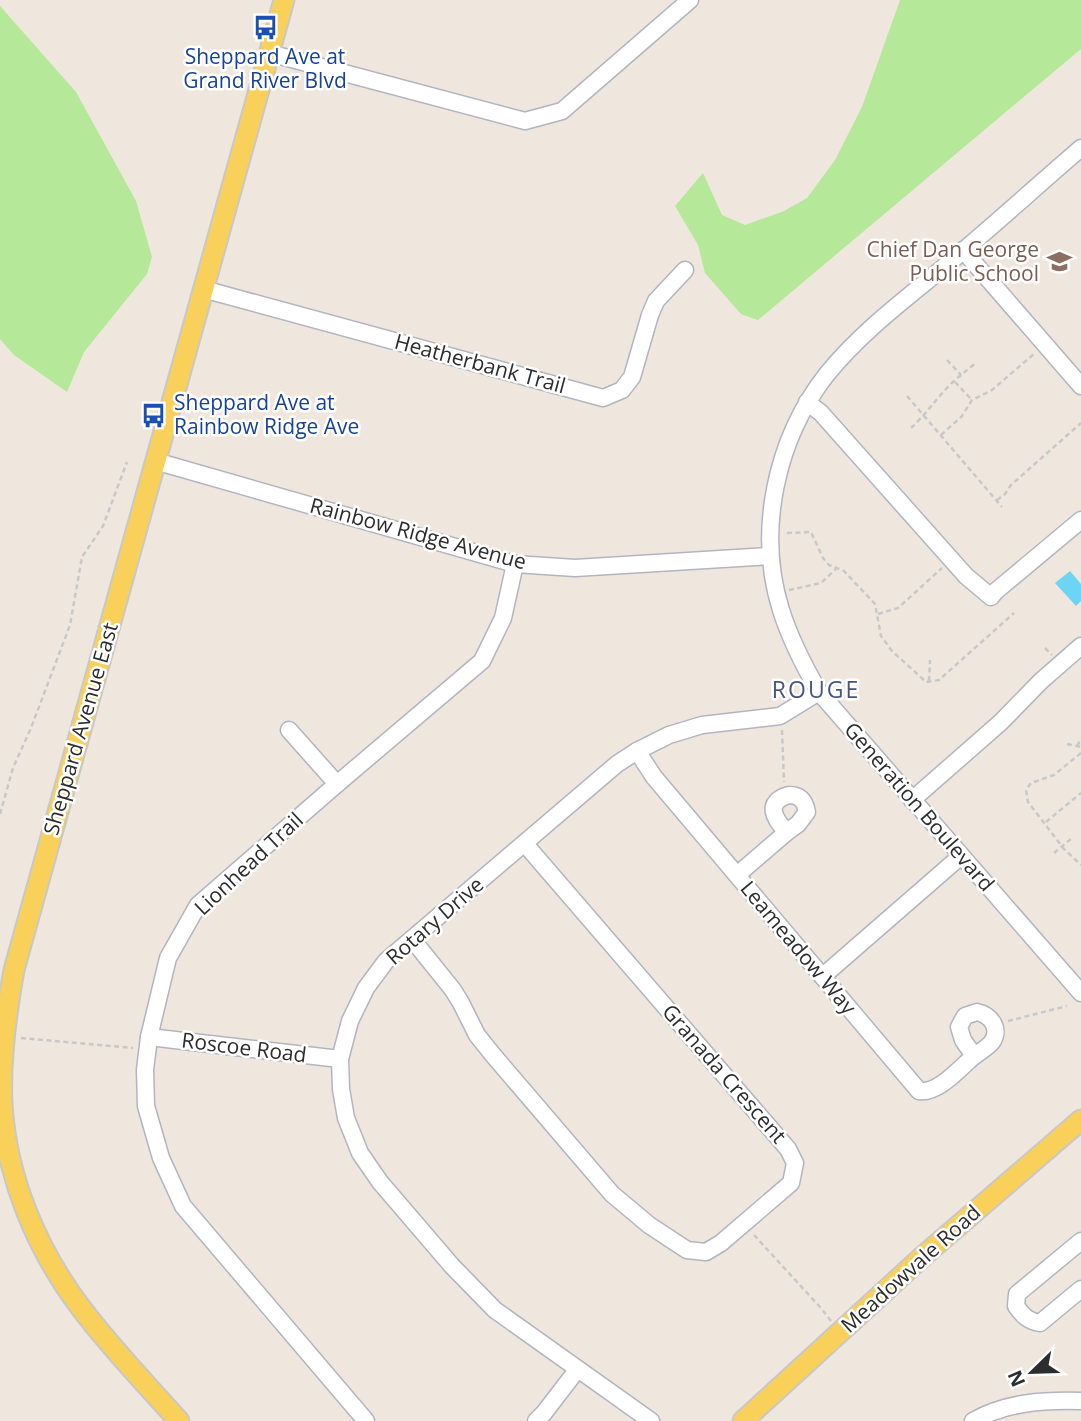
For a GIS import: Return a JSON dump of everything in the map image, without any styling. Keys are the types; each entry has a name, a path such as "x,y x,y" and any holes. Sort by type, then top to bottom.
{"main road":[{"name":"Sheppard Avenue East","path":"179,1421 82,1310 38,1238 26,1211 7,1142 2,1102 4,1037 14,971 284,0"},
{"name":"Meadowvale Road","path":"743,1421 921,1258 1081,1120"}],"street":[{"path":"269,53 525,121 562,111 690,0"},
{"name":"Generation Boulevard","path":"1081,148 900,302 851,347 828,374 807,402 793,429 779,468 772,507 771,556 781,611 798,654 819,692 1081,993"},
{"path":"963,250 1081,386"},
{"name":"Heatherbank Trail","path":"203,289 603,398 622,390 632,377 656,301 685,270"},
{"path":"807,402 821,413 966,576 991,597 1081,520"},
{"name":"Rainbow Ridge Avenue","path":"155,461 514,564 575,568 771,556"},
{"name":"Lionhead Trail","path":"366,1421 183,1206 161,1158 146,1106 145,1070 148,1043 168,958 198,905 482,661 503,618 514,564"},
{"path":"912,800 1001,722 1041,681 1081,646"},
{"name":"Rotary Drive","path":"651,1421 495,1310 380,1182 360,1153 346,1118 340,1059 350,1021 366,988 386,961 617,764 669,735 702,725 780,716 819,692"},
{"path":"289,730 337,784"},
{"name":"Leameadow Way","path":"638,751 654,778 919,1091 937,1088 990,1044 994,1039 994,1024"},
{"path":"737,876 798,824 807,812 804,801 794,795 783,796 776,803 775,819 787,832"},
{"name":"Granada Crescent","path":"412,939 453,990 477,1035 612,1194 639,1217 687,1250 706,1252 729,1238 792,1183 795,1163 788,1149 525,844"},
{"path":"823,976 961,856"},
{"path":"974,1056 960,1034 961,1021 965,1016 977,1012 989,1017 994,1024"},
{"name":"Roscoe Road","path":"148,1043 340,1059"},
{"path":"1081,1241 1017,1294 1016,1306 1030,1322 1040,1323 1081,1289"},
{"path":"536,1421 576,1370"},
{"path":"973,1421 990,1411 1044,1400 1081,1401"}],"path":[{"path":"941,435 962,416 972,400 992,390 1045,344"},
{"path":"947,360 961,375"},
{"path":"911,428 954,381 977,362"},
{"path":"954,381 972,400"},
{"path":"907,396 1002,507"},
{"path":"997,500 1081,423"},
{"path":"0,814 13,768 32,728 70,625 82,557 103,526 127,462"},
{"path":"787,534 811,532 829,565 844,571 875,604 881,636 891,651 926,682 939,680 1014,613"},
{"path":"878,614 898,608 951,559"},
{"path":"776,593 821,583 836,569"},
{"path":"929,682 930,660"},
{"path":"780,716 783,732 783,796"},
{"path":"1067,744 1079,747 1081,739"},
{"path":"1081,753 1054,775 1031,783 1026,790 1028,802 1062,846 1081,865"},
{"path":"1027,778 1031,783"},
{"path":"1045,823 1081,793"},
{"path":"1054,853 1072,838"},
{"path":"994,1024 1067,1006"},
{"path":"4,1037 148,1043"},
{"path":"745,1224 821,1307 840,1332"}],"green space":[{"path":"900,0 1081,0 1081,49 758,320 741,314 705,273 698,245 675,206 703,173 722,215 745,225 784,211 807,198 835,160 862,107"},
{"path":"0,6 76,92 136,201 152,257 147,274 84,352 67,392 14,355 0,339"}],"water":[{"path":"1070,571 1081,584 1081,601 1076,606 1055,583"}],"place":[{"name":"Sheppard Ave at Grand River Blvd","path":"265,28"},
{"name":"Chief Dan George Public School","path":"1059,262"},
{"name":"Sheppard Ave at Rainbow Ridge Ave","path":"154,415"}],"district":[{"name":"ROUGE","path":"816,690"}]}
